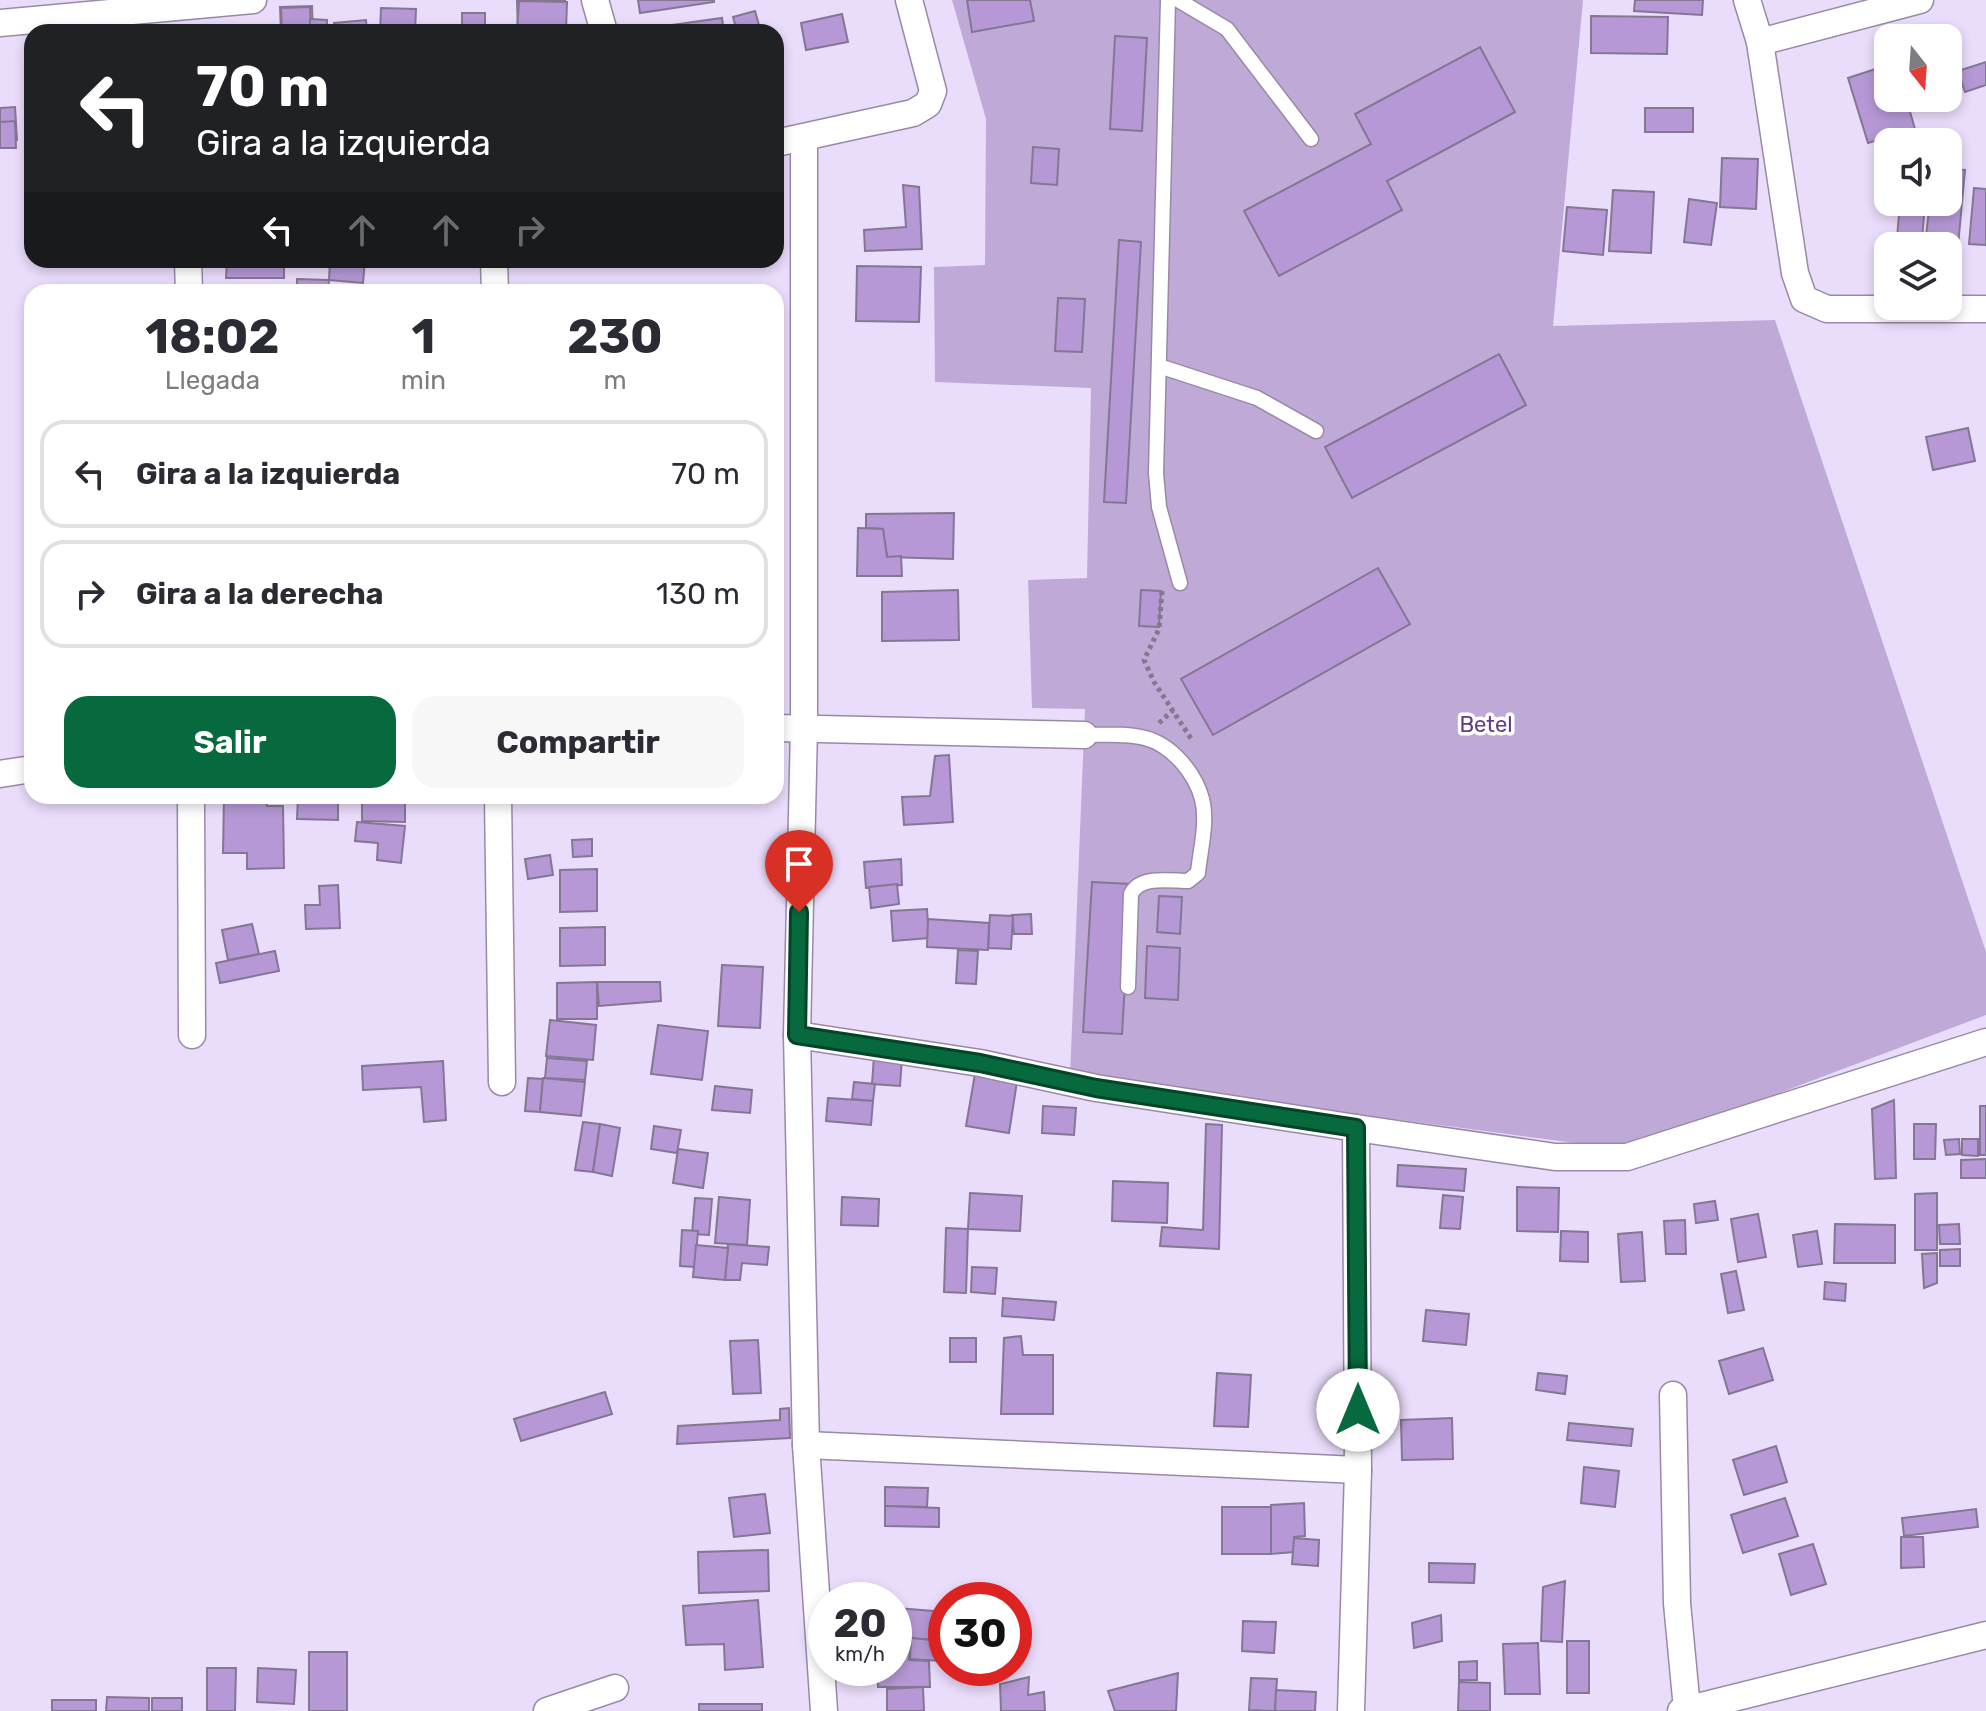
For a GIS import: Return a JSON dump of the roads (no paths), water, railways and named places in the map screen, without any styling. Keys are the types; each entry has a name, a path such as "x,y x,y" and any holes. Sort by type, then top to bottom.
{"street":[{"path":"0,23 253,0"},
{"path":"595,0 602,24"},
{"path":"784,142 913,113 928,104 933,91 909,0"},
{"path":"1747,0 1760,42 1795,273 1804,299 1827,309 1986,309"},
{"path":"1760,42 1920,0"},
{"path":"804,138 804,727 797,1035 806,1445 824,1711"},
{"path":"784,728 1084,735"},
{"path":"0,774 24,770"},
{"path":"191,804 192,1035"},
{"path":"498,804 502,1082"},
{"path":"797,1035 980,1063 1096,1088 1555,1157 1627,1157 1986,1042"},
{"path":"1351,1711 1358,1470 1356,1128"},
{"path":"1673,1395 1677,1603 1684,1710 1986,1635"},
{"path":"806,1445 1358,1470"},
{"path":"547,1711 615,1688"}],"lane":[{"path":"1168,0 1156,473 1159,507 1180,583"},
{"path":"1178,0 1227,29 1311,139"},
{"path":"1159,366 1257,398 1316,431"},
{"path":"1084,735 1144,737 1164,746 1174,753 1202,798 1204,821 1198,873 1188,881 1142,882 1134,887 1131,894 1128,987"}],"park label":[{"name":"Betel","path":"1486,724"}]}
